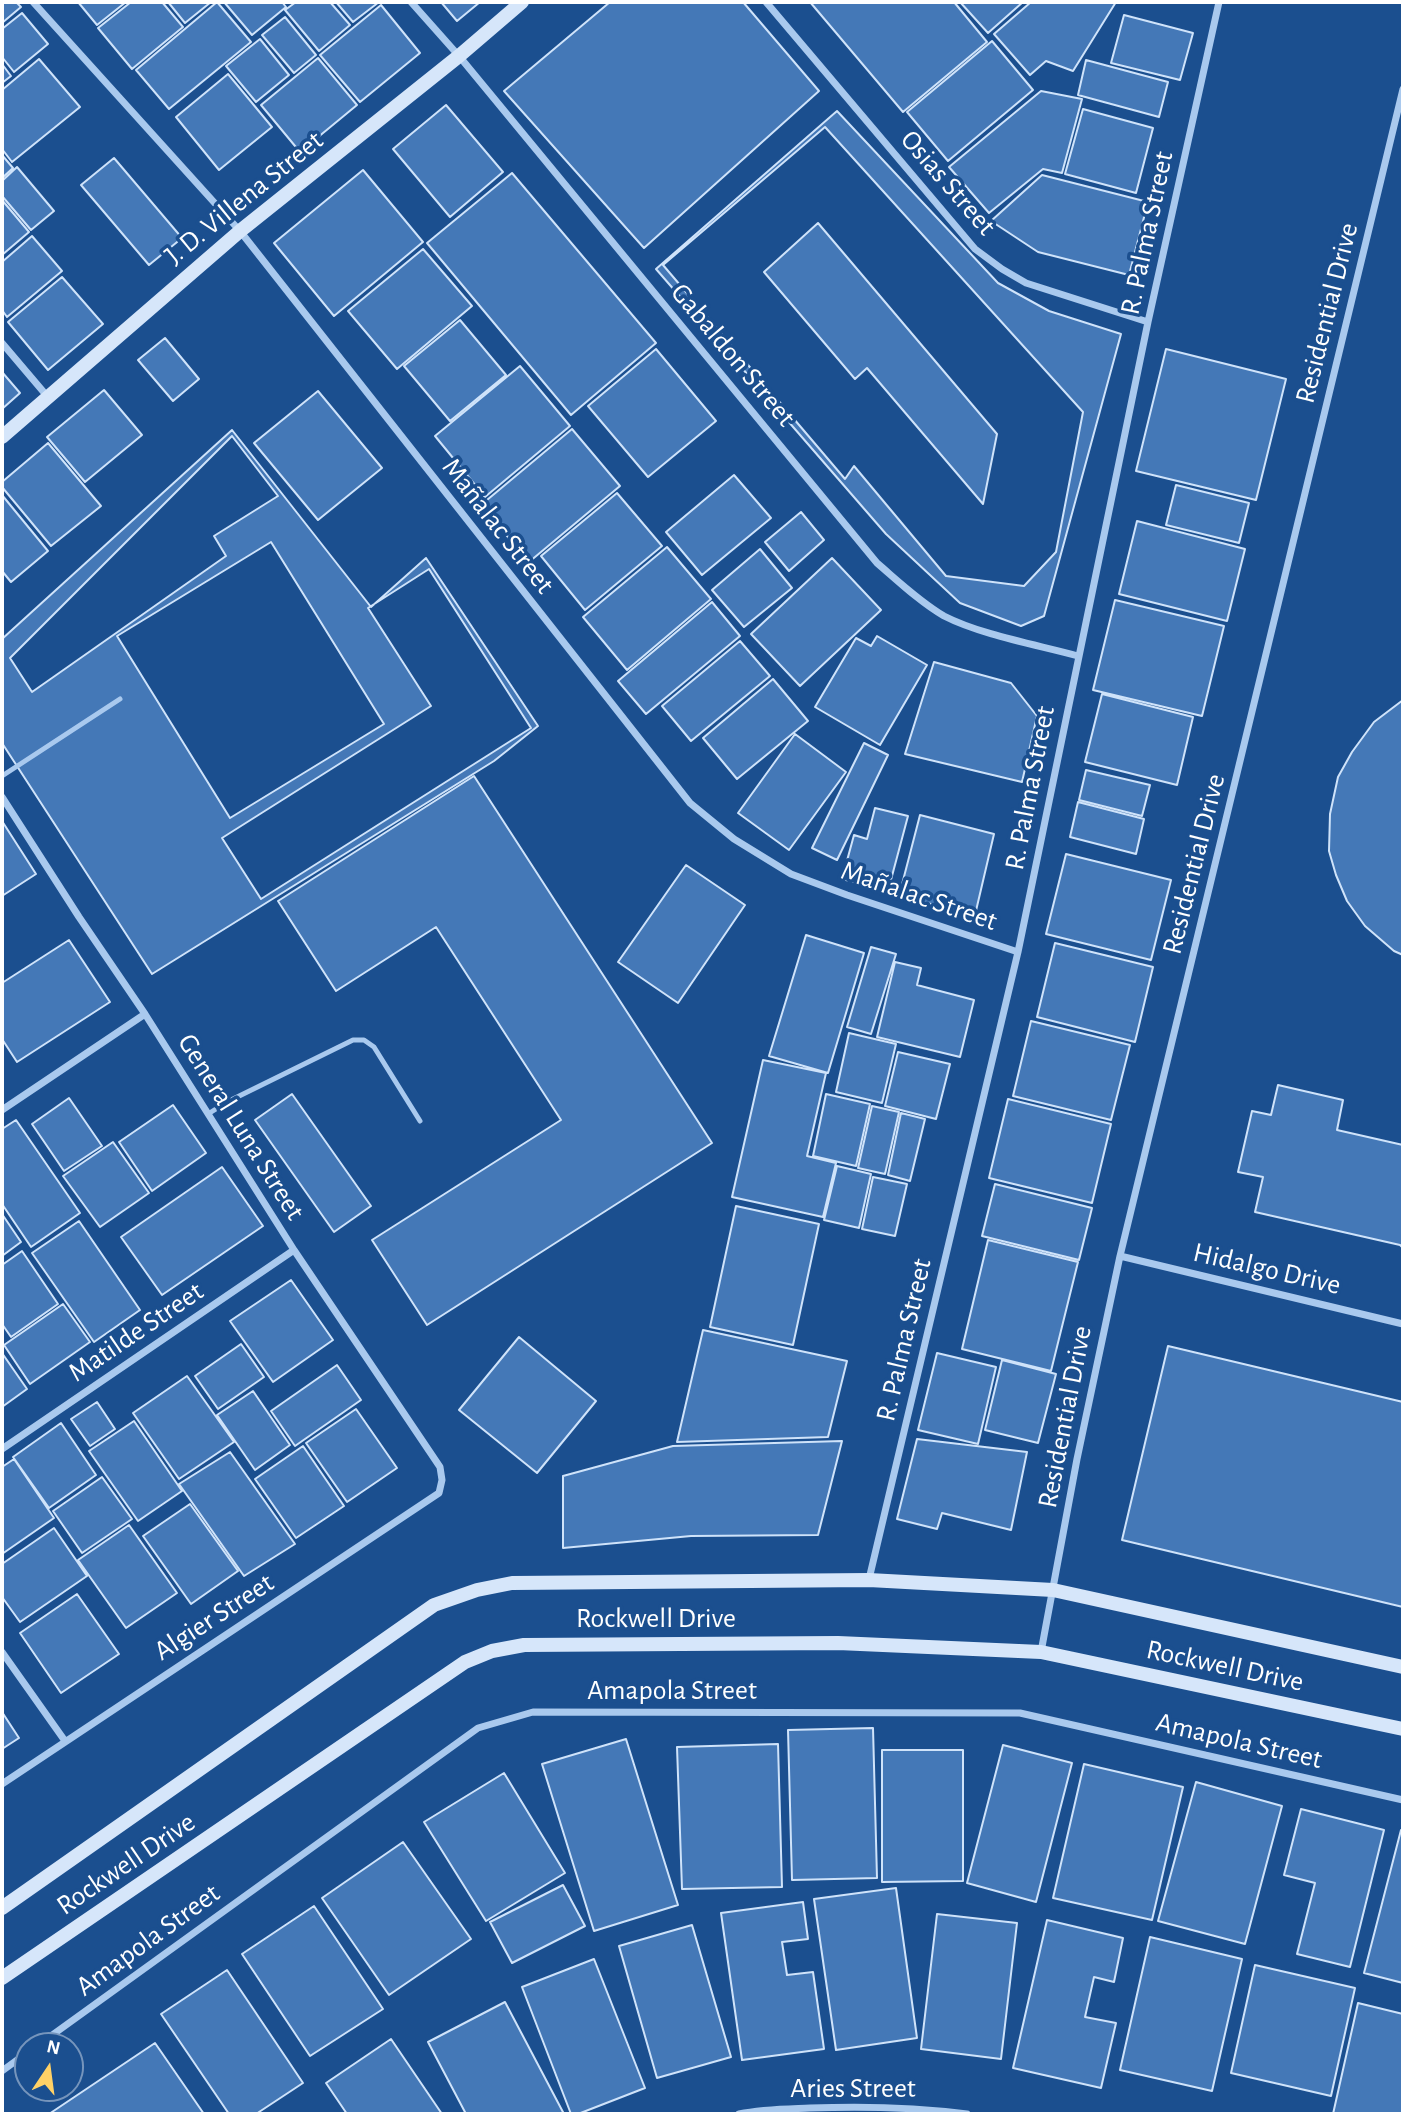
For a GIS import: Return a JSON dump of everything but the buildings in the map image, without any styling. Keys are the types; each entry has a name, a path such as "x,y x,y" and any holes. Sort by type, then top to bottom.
{"main road":[{"name":"J. D. Villena Street","path":"2,437 240,231 459,56 522,2"},
{"name":"Rockwell Drive","path":"2,1908 434,1605 477,1590 512,1583 869,1580 1053,1590 1403,1667"},
{"name":"Rockwell Drive","path":"2,1978 465,1662 492,1651 524,1644 838,1643 1041,1652 1403,1729"}],"street":[{"name":"Mañalac Street","path":"33,2 240,231 691,803 734,839 791,874 1018,951"},
{"name":"Gabaldon Street","path":"411,2 459,56 877,563 909,591 944,616 988,632 1078,656"},
{"name":"Osias Street","path":"765,2 975,249 1026,283 1148,322"},
{"name":"R. Palma Street","path":"869,1580 1018,951 1148,322 1219,2"},
{"name":"Residential Drive","path":"1041,1652 1077,1459 1120,1256 1403,89"},
{"path":"2,343 47,396"},
{"name":"General Luna Street","path":"2,797 145,1014 294,1250 440,1467 442,1480"},
{"path":"2,1110 145,1014"},
{"name":"Matilde Street","path":"2,1449 294,1250"},
{"name":"Hidalgo Drive","path":"1120,1256 1403,1324"},
{"name":"Algier Street","path":"2,1784 439,1493 442,1480"},
{"path":"2,1653 65,1741"},
{"name":"Amapola Street","path":"56,2032 478,1728 533,1712 1020,1713 1403,1800"},
{"name":"Aries Street","path":"739,2114 757,2110 859,2106 967,2114"}],"lane":[{"path":"2,776 120,699"},
{"path":"208,1114 353,1040 364,1040 374,1047 420,1121"}]}
